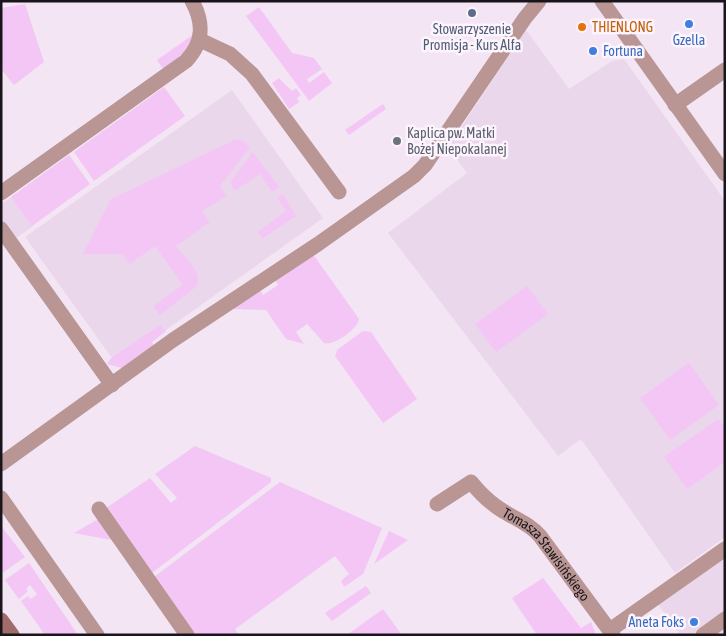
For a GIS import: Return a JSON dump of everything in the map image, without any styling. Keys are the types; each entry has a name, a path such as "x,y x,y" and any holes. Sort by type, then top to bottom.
{"main road":[{"path":"1,620 12,635"}],"street":[{"path":"1,193 179,67 193,54 200,40 201,23 192,1"},
{"path":"1,464 181,335 318,244 414,176 425,165 525,18 539,1"},
{"path":"602,1 725,174"},
{"path":"200,40 230,54 252,74 339,192"},
{"path":"676,105 725,70"},
{"path":"1,229 112,385"},
{"name":"Tomasza Stawisińskiego","path":"438,504 471,482 480,494 498,508 534,529 611,633"},
{"path":"1,498 97,635"},
{"path":"99,509 187,635"},
{"path":"611,633 725,549"},
{"path":"703,635 725,619"}],"shaded area":[{"path":"25,4 44,62 14,85 1,69 1,8"},
{"path":"259,7 292,53 314,58 322,69 307,79 309,83 324,72 332,83 309,101 246,16"},
{"path":"526,30 569,89 612,61 624,59 725,201 725,537 675,573 581,439 558,456 388,233 467,173 448,147"},
{"path":"194,34 188,50 163,69 157,60"},
{"path":"279,78 292,91 296,88 301,95 297,98 299,102 289,109 272,83"},
{"path":"164,87 185,116 94,181 74,152"},
{"path":"232,90 323,218 117,365 25,237"},
{"path":"383,104 386,109 349,135 345,130"},
{"path":"234,140 243,141 250,147 220,186 227,196 202,211 210,222 176,246 195,270 198,281 197,286 160,315 153,306 183,285 155,246 130,264 122,254 83,254 111,199"},
{"path":"253,152 279,187 272,192 260,174 235,191 230,182"},
{"path":"69,155 90,184 32,226 11,197"},
{"path":"283,194 296,216 263,238 258,232 286,211 277,198"},
{"path":"12,197 33,226 15,239 1,219 1,204"},
{"path":"313,254 359,319 355,327 345,336 334,342 324,343 307,324 296,332 304,344 286,339 266,310 231,309 260,289 263,295 278,285 275,279"},
{"path":"527,286 548,314 496,352 475,324"},
{"path":"160,325 166,331 152,342 154,346 122,368 107,364 111,358"},
{"path":"363,331 371,332 417,399 383,423 335,356 337,350"},
{"path":"689,363 719,405 670,440 640,398"},
{"path":"718,419 725,428 725,462 687,489 664,457"},
{"path":"195,446 271,478 271,482 152,573 106,508 150,478 171,503 177,498 155,474"},
{"path":"280,482 382,528 363,574 344,587 341,581 349,574 335,556 235,629 239,635 191,635 154,577"},
{"path":"100,518 117,541 74,533"},
{"path":"1,526 25,557 1,574"},
{"path":"389,531 408,540 374,564"},
{"path":"725,555 725,635 680,635 657,603"},
{"path":"29,563 78,635 45,635 21,601 28,596 31,599 37,594 30,585 26,589 28,591 19,599 5,580"},
{"path":"543,578 581,628 591,622 596,635 537,635 512,598"},
{"path":"366,586 371,593 332,621 325,613"},
{"path":"383,609 402,635 347,635"}],"place":[{"name":"Stowarzyszenie Promisja - Kurs Alfa","path":"472,13"},
{"name":"Gzella","path":"689,24"},
{"name":"THIENLONG","path":"582,27"},
{"name":"Fortuna","path":"593,51"},
{"name":"Kaplica pw. Matki Bożej Niepokalanej","path":"397,141"},
{"name":"Aneta Foks","path":"694,622"}]}
